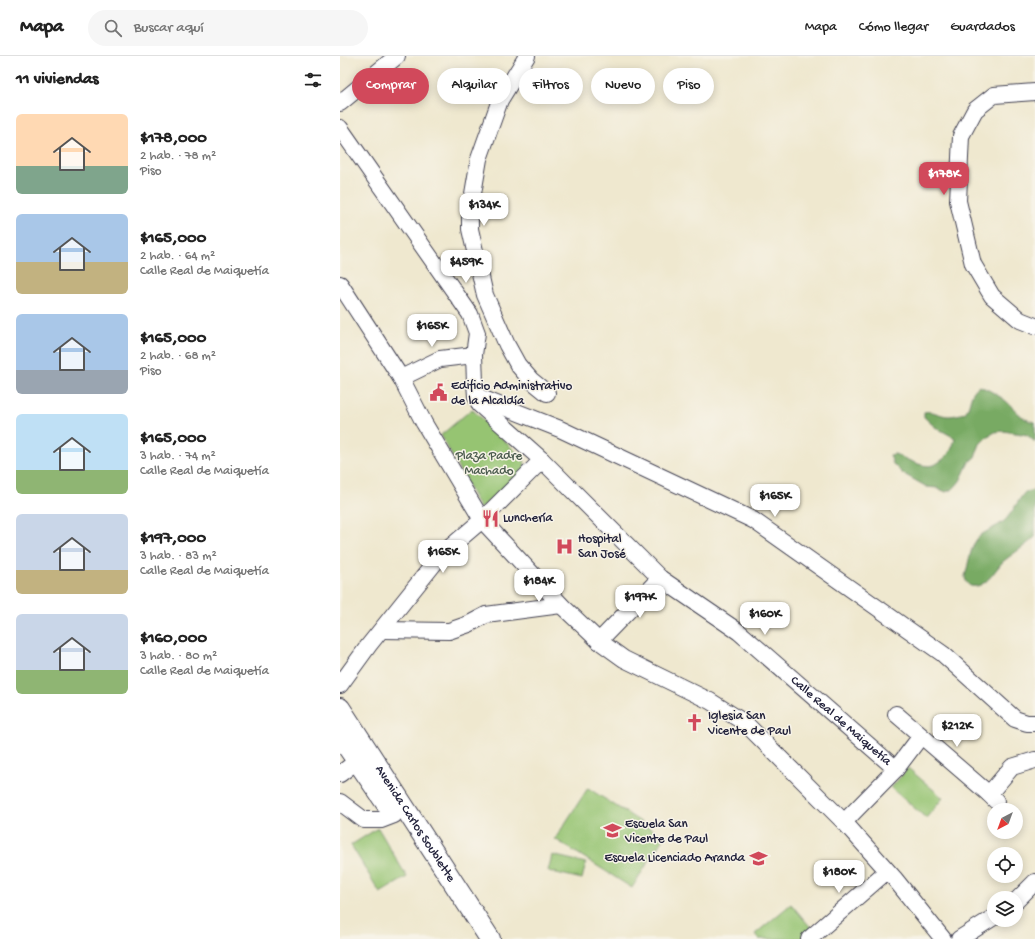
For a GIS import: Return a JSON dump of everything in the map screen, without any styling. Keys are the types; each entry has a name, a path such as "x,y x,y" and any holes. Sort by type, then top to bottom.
{"main road":[{"name":"Avenida Carlos Soublette","path":"340,708 490,939"},
{"name":"Avenida Carlos Soublette","path":"340,736 476,939"}],"street":[{"path":"340,103 397,56"},
{"path":"527,56 500,100 479,159 470,211 470,229 485,295 507,345 518,365 531,380 547,393"},
{"path":"1035,92 994,95 975,110 961,136 958,201 973,264 992,296 1020,320 1035,326"},
{"path":"340,128 470,314 477,333 474,355 476,396 560,429 753,520 943,654 1015,719 1027,723 1035,723"},
{"path":"340,284 401,378 424,423 482,520 561,605 599,641 624,659 710,701 745,723 844,822 943,939"},
{"path":"401,378 440,359 474,355"},
{"name":"Calle Real de Maiquetía","path":"476,396 480,405 542,460 660,578 739,632 896,769 844,822"},
{"path":"340,685 441,554 482,520 542,460"},
{"path":"599,641 660,578"},
{"path":"382,630 449,631 469,624 486,615 561,605"},
{"path":"896,714 993,798 1012,767 1035,760"},
{"path":"896,769 921,736"},
{"path":"340,774 357,761"},
{"path":"340,802 364,820 381,820 394,815"},
{"path":"809,939 887,871"},
{"path":"1023,894 1035,882"},
{"path":"959,939 987,921"}],"green space":[{"path":"979,386 1002,398 1025,419 1035,422 1035,442 1027,435 1003,431 995,432 980,444 975,457 969,462 960,481 953,489 946,492 937,488 927,487 902,473 893,464 890,455 895,454 925,466 930,466 945,458 951,450 955,438 935,427 924,417 924,412 949,416 965,413 969,406 973,392"},
{"name":"Plaza Padre Machado","path":"472,409 524,460 526,469 480,509 441,435"},
{"path":"1035,490 1035,537 1005,560 986,581 977,586 971,586 966,582 965,576 974,543 981,535 1004,521 1025,492"},
{"path":"908,768 943,798 926,818 891,788"},
{"path":"588,788 664,837 632,888 555,839"},
{"path":"378,828 407,877 380,893 351,845"},
{"path":"552,855 586,863 582,879 548,871"},
{"path":"791,904 813,930 802,939 759,939 755,934"}],"place":[{"name":"Edificio Administrativo de la Alcaldía","path":"438,393"},
{"name":"Lunchería","path":"490,518"},
{"name":"Hospital San José","path":"565,546"},
{"name":"Iglesia San Vicente de Paul","path":"695,723"},
{"name":"Escuela San Vicente de Paul","path":"612,831"},
{"name":"Escuela Licenciado Aranda","path":"758,858"}]}
